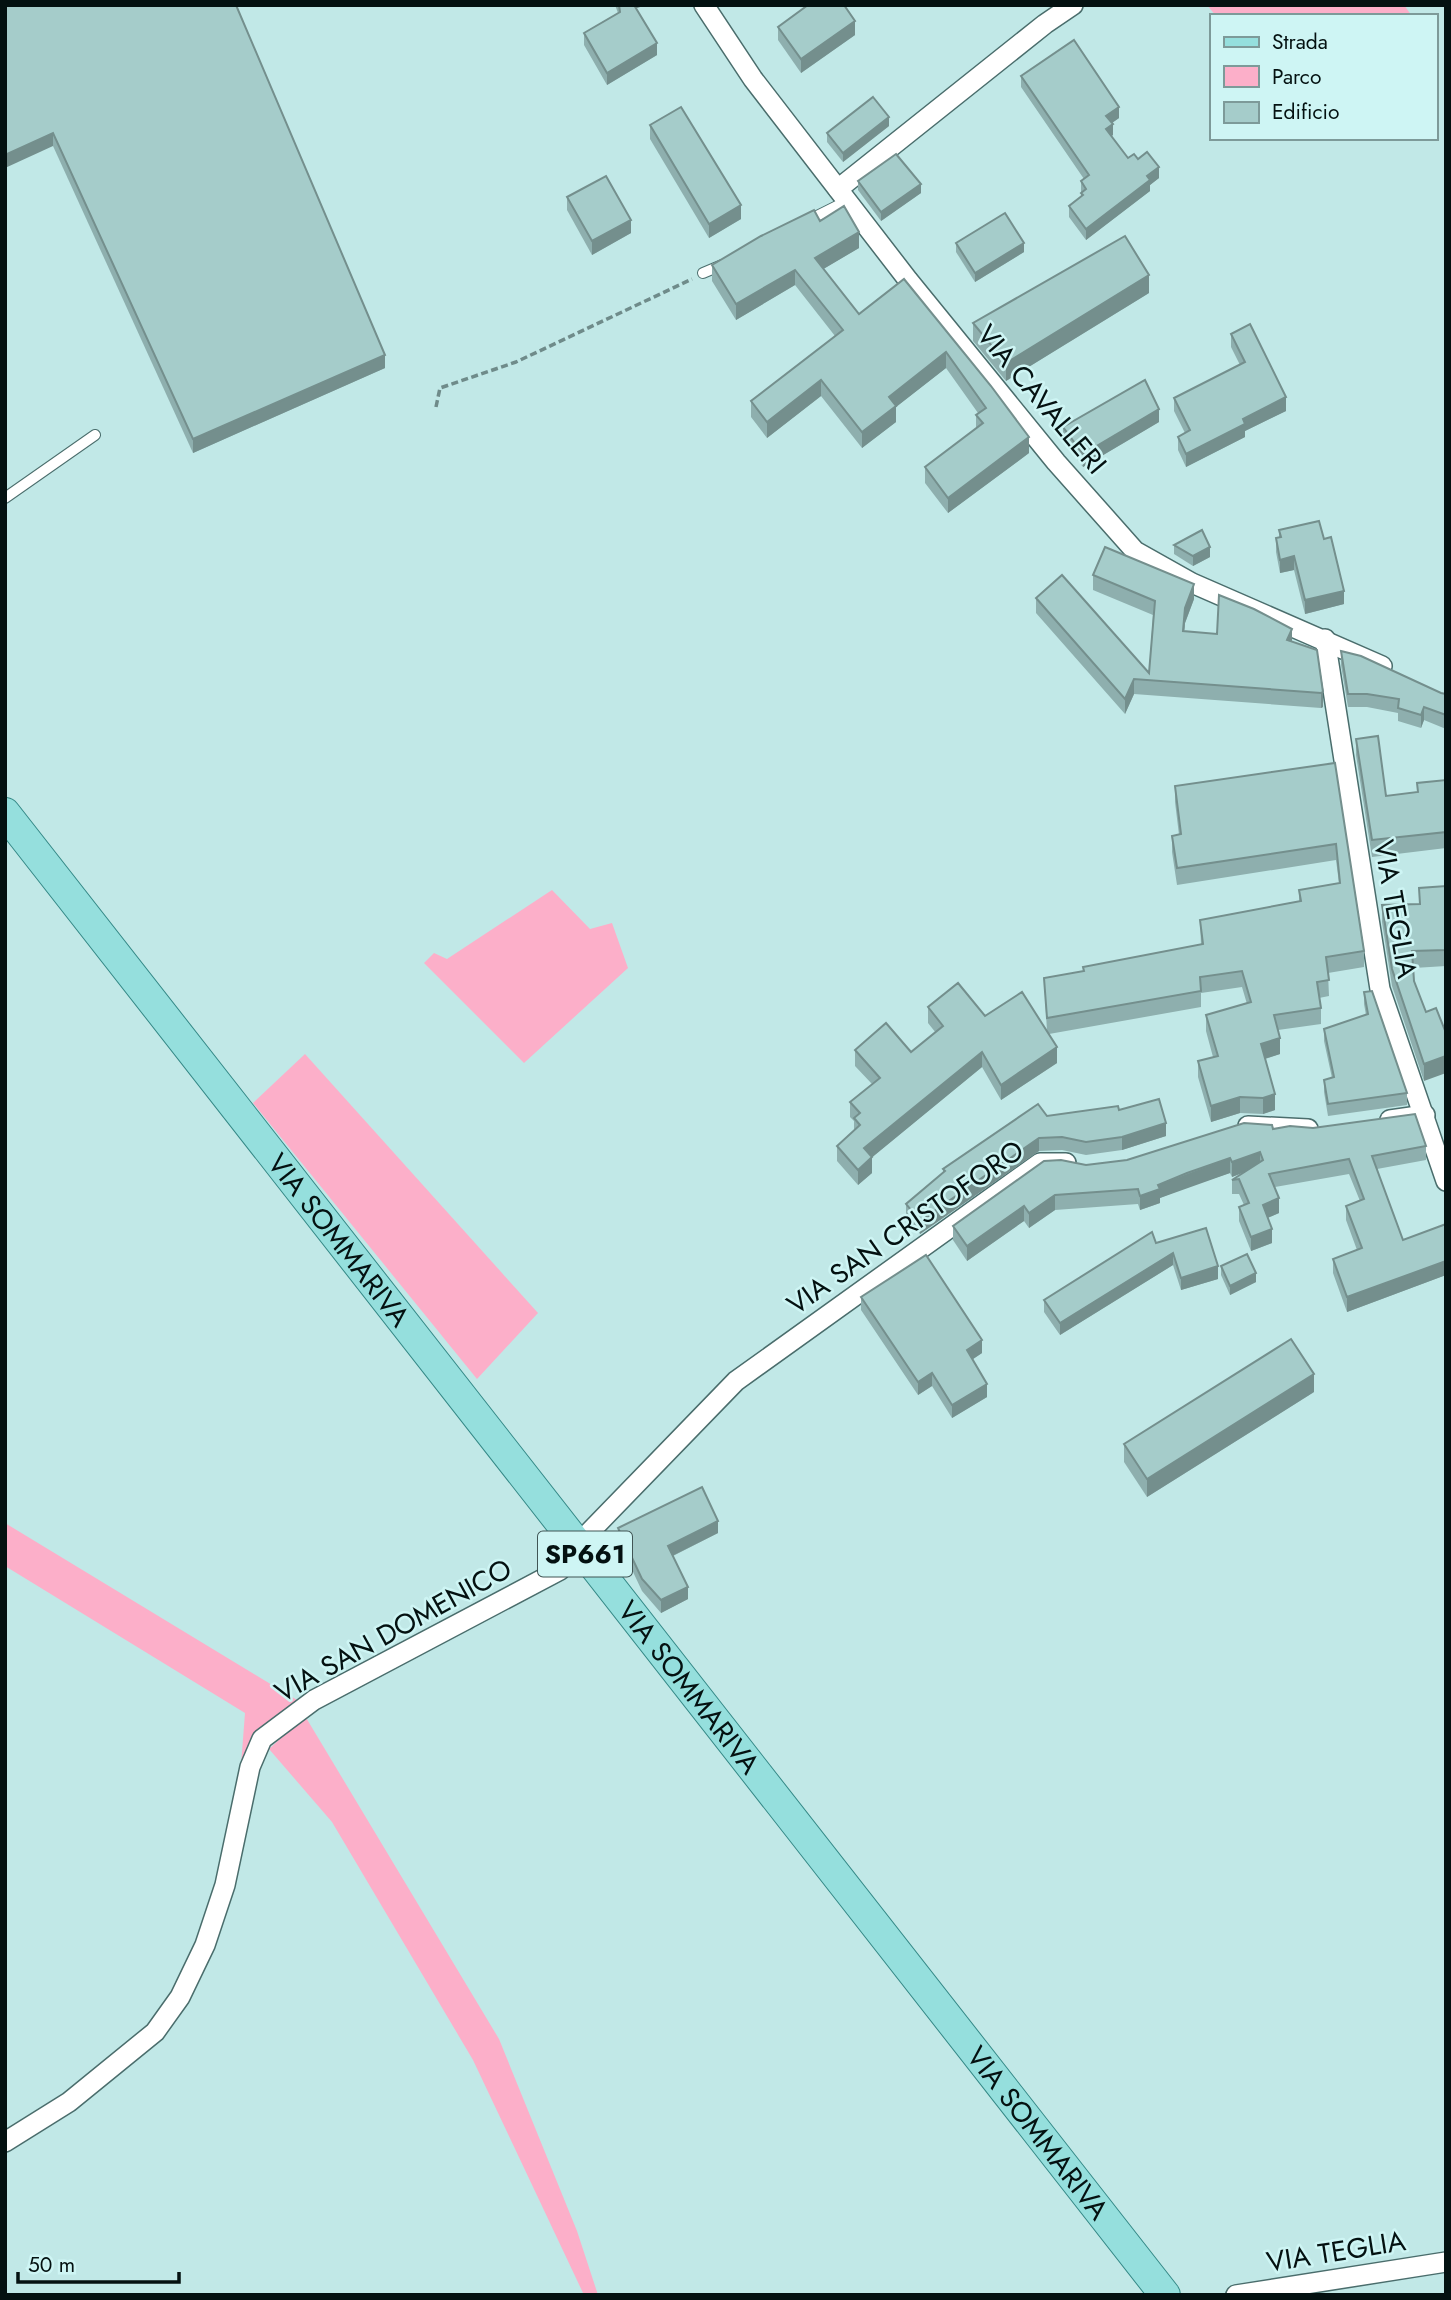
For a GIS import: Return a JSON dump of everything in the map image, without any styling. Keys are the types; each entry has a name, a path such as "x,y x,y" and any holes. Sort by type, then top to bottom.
{"main road":[{"name":"VIA SOMMARIVA","path":"5,813 1166,2295"}],"street":[{"name":"VIA CAVALLERI","path":"704,5 753,79 842,195 1055,462 1135,551 1192,583 1325,639 1397,673"},
{"path":"842,195 1045,24 1073,5"},
{"name":"VIA TEGLIA","path":"1325,639 1380,989 1446,1181"},
{"path":"1375,1122 1425,1115"},
{"path":"1230,1129 1243,1125 1312,1130 1325,1128"},
{"name":"VIA SAN CRISTOFORO","path":"577,1545 736,1381 1040,1163 1062,1162 1085,1167"},
{"name":"VIA SAN DOMENICO","path":"5,2142 69,2102 155,2032 180,1997 205,1945 225,1885 250,1767 262,1739 314,1700 560,1570 577,1545"},
{"name":"VIA TEGLIA","path":"1236,2295 1446,2262"}],"lane":[{"path":"802,224 842,195"},
{"path":"703,273 736,258"},
{"path":"5,498 94,435"}],"path":[{"path":"436,407 440,388 516,362 703,273"}],"green space":[{"path":"1207,5 1404,5 1411,14 1214,14"},
{"path":"552,890 590,929 612,923 628,968 524,1063 424,963 434,953 447,959"},
{"path":"305,1054 538,1313 477,1379 253,1103"},
{"path":"5,1523 297,1700 259,1730 239,1791 245,1713 5,1566"},
{"path":"305,1716 499,2039 577,2231 598,2295 584,2295 473,2060 332,1822 269,1749"}],"building":[{"path":"5,5 236,5 385,355 193,439 53,133 5,155"},
{"path":"619,5 634,5 657,43 607,73 584,33 620,12"},
{"path":"808,5 844,5 855,21 801,59 778,27"},
{"path":"1074,40 1119,107 1106,116 1113,124 1106,129 1128,158 1134,154 1138,159 1147,152 1159,167 1147,176 1150,180 1086,229 1069,206 1083,195 1081,193 1086,189 1081,181 1089,175 1021,76"},
{"path":"873,97 889,117 843,153 827,133"},
{"path":"681,107 741,205 709,224 650,125"},
{"path":"896,154 921,184 881,212 858,181"},
{"path":"606,176 631,220 592,241 567,197"},
{"path":"844,206 859,232 815,258 859,314 904,279 1029,437 948,498 925,467 983,423 976,415 986,408 946,352 889,397 896,406 862,432 821,380 767,422 751,401 843,330 795,270 736,304 712,265 761,236 814,210 820,221"},
{"path":"1005,213 1024,243 975,273 956,243"},
{"path":"1125,236 1149,275 1006,363 973,323"},
{"path":"1250,324 1286,397 1243,419 1245,424 1186,454 1178,437 1190,430 1174,398 1245,362 1231,334"},
{"path":"1145,380 1159,409 1083,454 1063,427"},
{"path":"1319,521 1324,539 1331,537 1344,591 1305,600 1294,556 1280,560 1276,538 1281,537 1279,530"},
{"path":"1202,530 1210,547 1193,556 1174,545"},
{"path":"1105,547 1194,584 1185,608 1183,631 1217,634 1219,595 1292,629 1287,640 1317,650 1323,692 1134,679 1125,699 1036,598 1062,575 1149,673 1155,601 1093,575"},
{"path":"1341,651 1361,656 1446,694 1446,715 1424,707 1421,715 1398,708 1399,699 1348,694"},
{"path":"1378,736 1386,796 1418,792 1417,783 1446,780 1446,832 1372,840 1356,739"},
{"path":"1335,763 1364,951 1326,957 1329,980 1317,982 1321,1008 1274,1015 1280,1038 1261,1044 1275,1094 1263,1098 1240,1097 1211,1106 1198,1061 1218,1056 1206,1015 1251,1002 1242,971 1200,977 1201,991 1047,1018 1044,978 1084,971 1083,967 1203,944 1200,920 1301,901 1299,890 1340,883 1336,844 1177,868 1172,836 1181,834 1175,786"},
{"path":"1446,886 1446,950 1412,951 1414,981 1426,1012 1436,1008 1446,1033 1446,1056 1424,1064 1392,969 1382,905 1420,904 1419,888"},
{"path":"958,983 985,1016 1022,992 1057,1047 1001,1085 982,1052 864,1148 872,1157 858,1170 837,1146 860,1125 854,1118 860,1113 850,1102 880,1078 855,1050 886,1023 911,1052 943,1026 928,1007"},
{"path":"1372,991 1407,1093 1328,1104 1324,1080 1334,1077 1324,1029 1368,1014 1364,992"},
{"path":"1159,1099 1166,1123 1122,1137 1086,1142 1062,1137 1039,1138 920,1221 906,1204 945,1171 943,1169 1038,1104 1047,1116 1118,1106 1119,1110"},
{"path":"1415,1114 1426,1146 1372,1156 1403,1240 1446,1224 1446,1261 1347,1297 1333,1259 1362,1248 1346,1206 1364,1199 1349,1159 1269,1174 1279,1198 1263,1205 1272,1229 1251,1237 1239,1207 1249,1203 1239,1179 1232,1180 1263,1160 1260,1152 1232,1162 1230,1158 1187,1173 1158,1185 1160,1189 1140,1196 1138,1189 1055,1195 1029,1213 1024,1206 967,1246 953,1226 1044,1161 1061,1160 1086,1165 1127,1160 1244,1123 1272,1125 1273,1129 1290,1126 1313,1128"},
{"path":"1206,1228 1218,1266 1181,1278 1173,1253 1060,1323 1044,1300 1152,1232 1156,1243"},
{"path":"1247,1254 1256,1273 1230,1286 1221,1266"},
{"path":"926,1255 982,1340 967,1350 987,1384 952,1405 932,1373 918,1382 861,1297"},
{"path":"1291,1339 1314,1374 1147,1479 1124,1444"},
{"path":"702,1487 718,1521 668,1546 688,1587 661,1600 642,1579 618,1528"}]}
